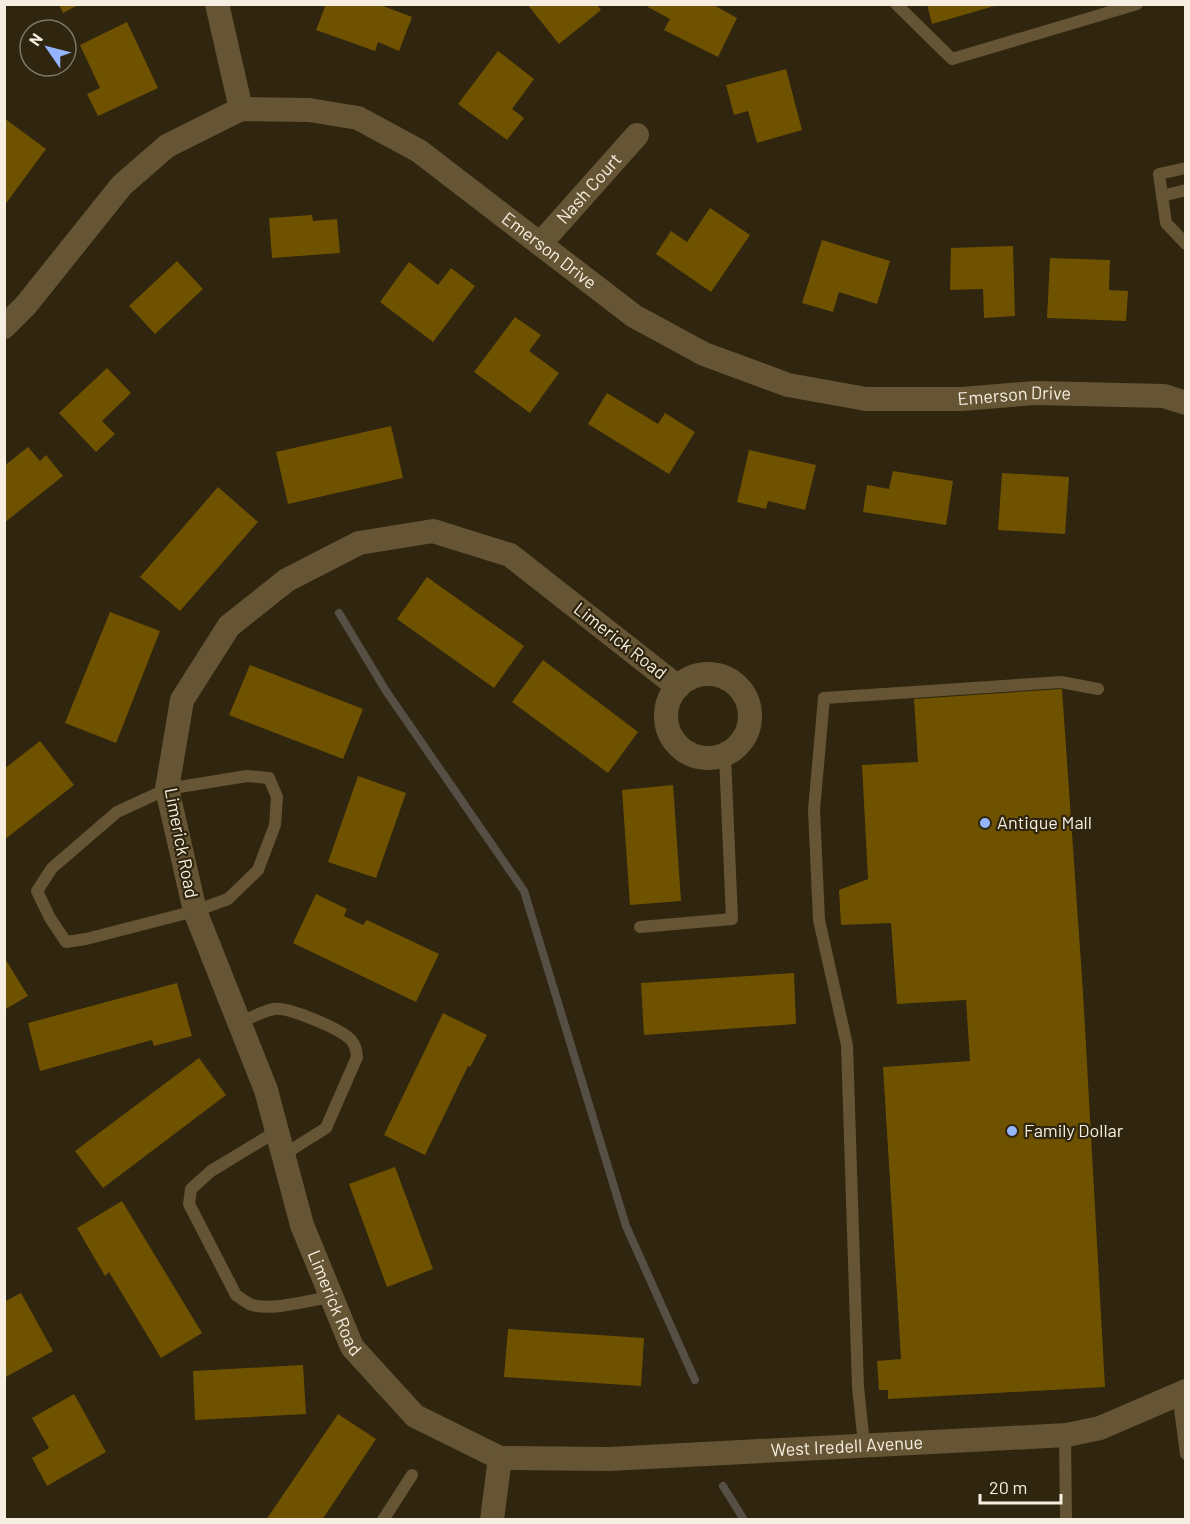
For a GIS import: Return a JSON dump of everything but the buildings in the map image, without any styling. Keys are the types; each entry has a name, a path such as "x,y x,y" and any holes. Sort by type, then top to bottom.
{"street":[{"path":"216,4 241,109"},
{"name":"Emerson Drive","path":"4,327 26,305 122,185 167,146 241,109 309,110 358,118 419,150 634,316 704,354 788,385 866,399 962,399 1035,393 1164,396 1185,403"},
{"name":"Nash Court","path":"540,244 637,135"},
{"name":"Limerick Road","path":"500,1458 415,1416 352,1347 302,1225 266,1090 195,911 167,789 182,700 229,626 287,580 359,543 434,531 510,555 678,687"},
{"name":"Limerick Road","path":"708,674 724,676 738,686 748,699 751,716 748,732 739,746 725,756 709,759 693,756 679,747 669,734 666,717 669,701 678,687 692,677 708,674"},
{"name":"West Iredell Avenue","path":"500,1458 609,1459 1065,1434 1100,1428 1182,1392"},
{"path":"492,1520 500,1458"}],"lane":[{"path":"896,4 952,59 1137,4"},
{"path":"1185,168 1159,174 1166,223 1185,244"},
{"path":"1162,196 1185,190"},
{"path":"864,1444 858,1387 847,1045 819,920 814,810 824,698 1061,682 1098,689"},
{"path":"640,927 732,919 725,756"},
{"path":"247,776 269,778 277,797 276,825 258,870 228,899 195,911 66,942 50,918 37,891 52,868 117,812 167,789 247,776"},
{"path":"239,1023 272,1009 285,1009 338,1031 349,1037 356,1046 357,1057 326,1128 283,1155"},
{"path":"277,1131 211,1171 191,1188 189,1204 236,1295 245,1302 253,1305 273,1306 332,1297"},
{"path":"1182,1392 1185,1454"},
{"path":"1065,1434 1066,1520"},
{"path":"383,1520 412,1474"}],"waterway":[{"path":"339,613 386,691 524,891 626,1226 695,1380"},
{"path":"723,1486 744,1520"}],"place":[{"name":"Antique Mall","path":"985,823"},
{"name":"Family Dollar","path":"1012,1131"}]}
